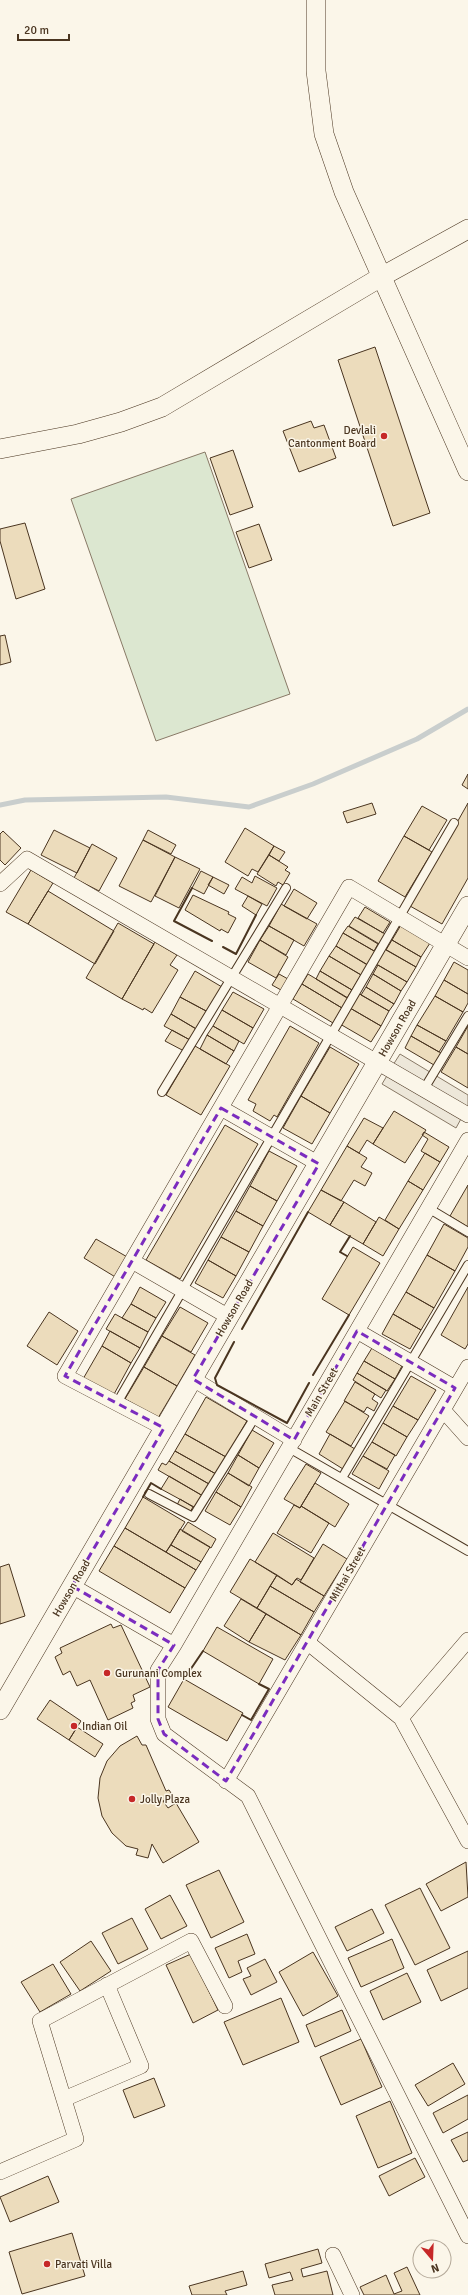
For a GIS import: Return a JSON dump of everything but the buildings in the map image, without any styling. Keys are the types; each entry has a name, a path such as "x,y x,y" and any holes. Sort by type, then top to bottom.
{"street":[{"path":"316,0 316,71 324,134 344,192 468,471"},
{"path":"0,449 78,434 121,422 162,406 381,277 468,229"},
{"path":"0,884 27,858 330,1036 378,1062 468,1115"},
{"path":"164,1428 65,1376 348,887 468,958"},
{"name":"Howson Road","path":"0,1710 468,906"},
{"path":"221,1108 318,1164"},
{"name":"Main Street","path":"468,1140 158,1670 158,1719 164,1734 248,1796 468,2236"},
{"path":"132,1261 229,1318"},
{"path":"357,1331 455,1388"},
{"name":"Mithai Street","path":"226,1781 468,1367"},
{"path":"193,1379 255,1417 291,1444"},
{"path":"443,1410 468,1438"},
{"path":"72,1586 174,1645"},
{"path":"401,1718 468,1640"},
{"path":"307,1642 401,1718 468,1841"},
{"path":"0,2172 76,2139 40,2021 191,1941 225,2006"},
{"path":"64,2099 141,2066 107,1985"},
{"path":"333,2255 352,2295"}],"lane":[{"path":"117,1403 454,823"},
{"path":"162,1092 286,888"},
{"path":"424,1089 468,1016"},
{"path":"428,1208 468,1232"},
{"path":"342,1478 468,1265"},
{"path":"149,1494 193,1517 255,1417"},
{"path":"291,1444 342,1478 468,1551"}],"highlighted area":[{"path":"221,1108 319,1164 193,1379 294,1440 357,1331 455,1388 226,1781 164,1734 158,1719 158,1670 174,1645 72,1586 164,1428 65,1376"}],"green space":[{"path":"205,452 290,694 156,741 71,499"}],"shaded area":[{"path":"400,1054 468,1095 468,1108 393,1065"},
{"path":"388,1074 462,1117 456,1128 382,1084"}],"waterway":[{"path":"0,805 25,800 166,797 249,807 313,784 417,739 468,709"}],"wall":[{"path":"192,888 174,921 212,941"},
{"path":"223,947 236,954 256,915"},
{"path":"242,1329 308,1212"},
{"path":"347,1256 340,1252 350,1236"},
{"path":"313,1375 349,1315"},
{"path":"234,1342 215,1378 217,1385 287,1423 309,1383"},
{"path":"143,1497 151,1483 161,1489"},
{"path":"184,1679 203,1651"},
{"path":"242,1715 251,1720 269,1689 259,1684"}],"place":[{"name":"Devlali Cantonment Board","path":"384,436"},
{"name":"Gurunani Complex","path":"107,1673"},
{"name":"Indian Oil","path":"74,1726"},
{"name":"Jolly Plaza","path":"132,1799"},
{"name":"Parvati Villa","path":"47,2264"}]}
